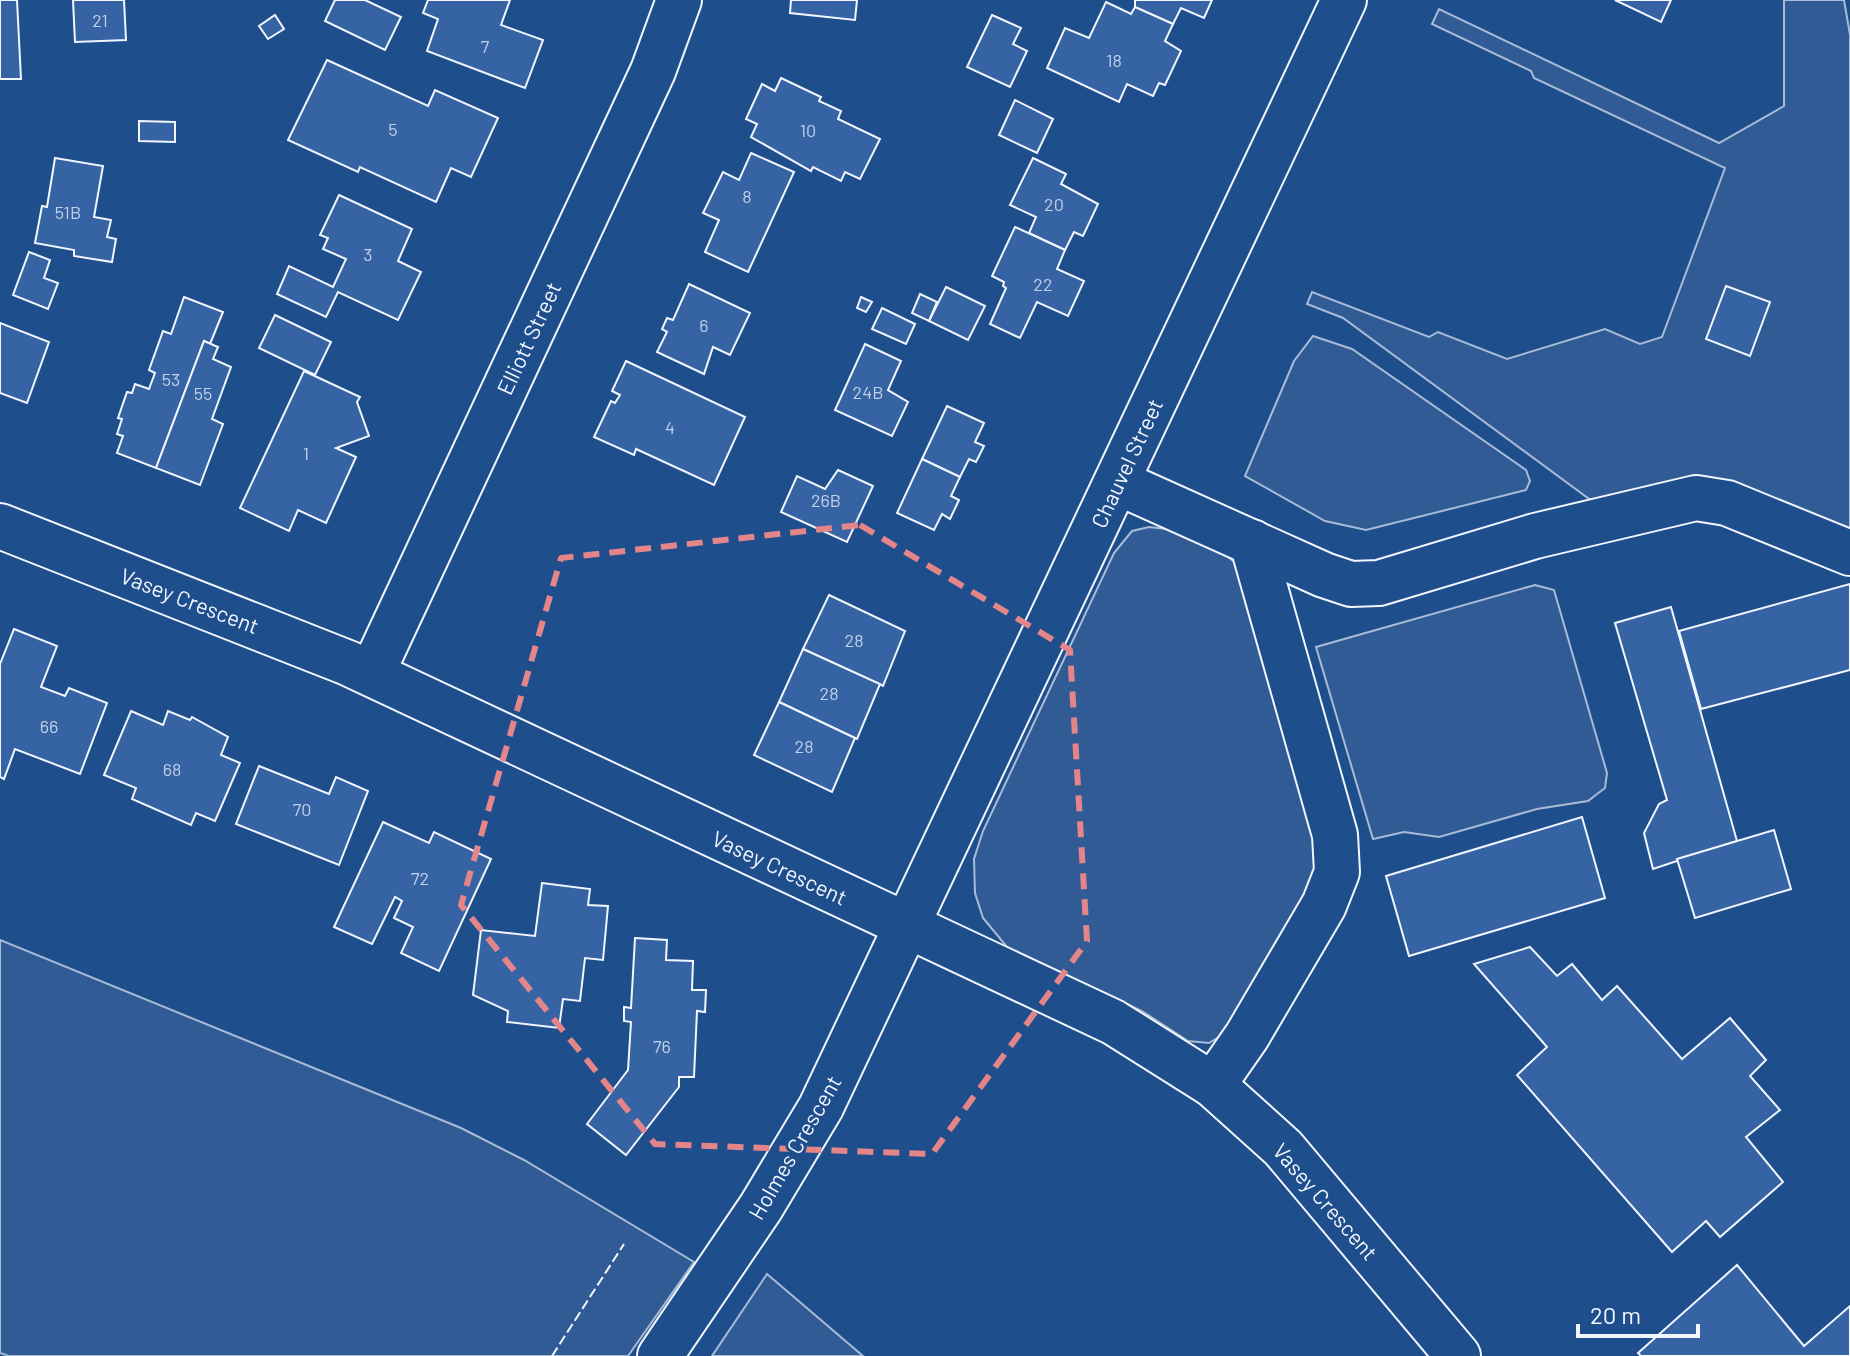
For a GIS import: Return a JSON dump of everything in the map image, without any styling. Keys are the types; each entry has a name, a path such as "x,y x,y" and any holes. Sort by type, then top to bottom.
{"street":[{"name":"Elliott Street","path":"372,673 653,71 679,0"},
{"name":"Chauvel Street","path":"907,926 1344,0"},
{"path":"1117,482 1338,580 1379,583 1535,536 1696,498 1727,503 1850,553"},
{"name":"Vasey Crescent","path":"0,526 372,673 1113,1022 1213,1085 1283,1148 1458,1356"},
{"path":"1213,1085 1247,1036 1324,905 1338,866 1335,835 1252,542"},
{"name":"Holmes Crescent","path":"660,1356 806,1134 907,926"}],"highlighted area":[{"path":"860,525 1070,650 1087,941 932,1154 655,1144 461,905 561,558"}],"shaded area":[{"path":"1784,0 1844,0 1850,35 1850,541 1596,504 1343,318 1307,304 1312,292 1429,337 1438,332 1507,359 1605,329 1640,344 1662,337 1725,168 1534,78 1531,71 1432,24 1439,9 1719,143 1784,106"},
{"path":"1313,336 1352,349 1526,470 1530,481 1526,490 1366,530 1325,521 1245,476 1294,361"},
{"path":"1149,527 1166,529 1226,555 1240,567 1313,816 1316,874 1232,1029 1209,1043 1188,1041 1142,1011 1007,947 983,918 975,893 974,859 983,831 1114,553 1132,531"},
{"path":"1535,585 1554,590 1607,773 1605,788 1588,801 1537,809 1439,837 1404,832 1373,839 1316,647"},
{"path":"0,940 461,1128 524,1160 694,1262 628,1356 9,1356 0,1353"},
{"path":"767,1274 863,1356 712,1356"}],"building":[{"path":"0,0 17,0 21,79 0,79"},
{"path":"73,0 124,0 126,40 75,42"},
{"path":"335,0 365,0 401,17 385,50 325,21"},
{"path":"428,0 510,0 501,25 543,40 525,88 427,51 438,19 423,13"},
{"path":"791,0 857,0 855,20 790,13"},
{"path":"1135,0 1212,0 1204,18 1181,8 1173,24 1135,7"},
{"path":"1615,0 1671,0 1661,22"},
{"path":"1106,2 1131,14 1135,7 1173,24 1165,41 1181,51 1165,85 1159,83 1153,96 1127,84 1119,102 1047,68 1065,28 1089,38"},
{"path":"275,15 284,29 268,39 259,26"},
{"path":"992,15 1021,28 1013,44 1027,51 1010,87 967,67"},
{"path":"327,60 428,106 435,90 498,118 471,177 451,168 436,202 360,167 358,172 288,140"},
{"path":"781,78 821,97 819,101 841,111 838,119 880,139 860,179 845,172 841,181 813,167 811,171 751,137 757,124 746,119 762,84 775,91"},
{"path":"1015,100 1053,119 1037,153 999,135"},
{"path":"139,121 175,122 175,142 139,141"},
{"path":"751,153 794,172 748,272 705,252 719,220 703,213 723,172 739,180"},
{"path":"55,158 103,166 94,217 111,220 107,237 116,239 112,262 74,256 74,250 35,243 42,206 47,207"},
{"path":"1033,158 1066,174 1061,184 1098,204 1083,236 1074,232 1065,250 1029,233 1036,217 1010,205"},
{"path":"339,195 412,229 398,261 421,272 398,320 338,292 326,317 277,294 289,266 333,287 346,259 323,249 328,238 320,235"},
{"path":"1015,227 1065,250 1057,269 1084,281 1068,316 1037,302 1020,338 990,324 1006,288 1004,282 992,276"},
{"path":"29,252 50,260 44,278 58,283 48,309 13,295"},
{"path":"689,284 750,313 730,355 713,347 704,374 657,352 667,332 662,329 667,318 673,320"},
{"path":"1726,286 1770,302 1750,356 1706,339"},
{"path":"946,287 985,306 968,340 929,321"},
{"path":"920,294 937,302 929,321 912,313"},
{"path":"184,297 223,312 210,344 204,341 156,468 117,453 123,436 117,434 122,419 118,418 127,392 132,393 135,384 149,389 155,373 149,370 163,331 171,334"},
{"path":"861,297 872,302 866,312 857,308"},
{"path":"882,308 915,324 906,344 872,329"},
{"path":"275,315 331,342 315,375 259,348"},
{"path":"0,323 49,342 27,403 0,393"},
{"path":"204,341 218,347 213,359 231,367 212,419 223,424 200,485 156,468"},
{"path":"865,344 901,361 888,390 908,402 892,436 835,410"},
{"path":"626,361 745,417 714,485 636,449 634,455 594,437 611,401 615,403 620,395 612,391"},
{"path":"304,371 360,397 357,402 369,436 336,448 356,457 326,523 298,510 289,531 240,508"},
{"path":"947,406 984,423 975,442 984,446 976,462 969,459 960,477 922,459"},
{"path":"922,459 960,477 951,496 959,500 950,519 942,514 934,530 897,513"},
{"path":"838,470 873,486 847,542 781,512 797,476 825,489"},
{"path":"1850,584 1850,670 1701,709 1679,631"},
{"path":"829,595 905,631 883,686 803,649"},
{"path":"1671,607 1737,841 1653,869 1644,833 1659,804 1667,800 1615,623"},
{"path":"14,629 57,646 41,687 65,696 69,688 107,703 80,774 15,749 4,779 0,777 0,664"},
{"path":"803,649 880,684 857,739 779,702"},
{"path":"779,702 855,738 832,792 754,755"},
{"path":"131,711 163,725 168,711 190,720 192,717 228,737 221,755 240,763 215,821 196,813 191,825 132,799 136,788 104,775"},
{"path":"259,766 329,794 336,777 368,791 339,865 236,824"},
{"path":"1582,817 1605,898 1409,956 1386,876"},
{"path":"383,822 429,843 434,832 491,859 439,971 401,953 413,927 394,918 402,901 395,897 372,944 334,927"},
{"path":"1774,830 1791,889 1695,918 1677,859"},
{"path":"542,883 590,889 588,905 608,906 603,960 585,958 580,1001 563,999 559,1028 507,1022 508,1011 473,995 481,930 535,936"},
{"path":"635,938 667,940 666,960 693,961 692,990 706,990 705,1012 697,1011 694,1077 679,1077 679,1087 626,1155 587,1124 628,1070 631,1022 624,1021 624,1007 631,1008"},
{"path":"1530,947 1557,976 1572,964 1602,1000 1617,986 1682,1059 1730,1018 1766,1060 1750,1076 1780,1110 1746,1137 1783,1182 1720,1237 1706,1221 1672,1252 1517,1075 1547,1047 1474,964"},
{"path":"1737,1265 1804,1346 1850,1306 1850,1356 1641,1356 1638,1353"}],"fence":[{"path":"552,1356 624,1244"}]}
